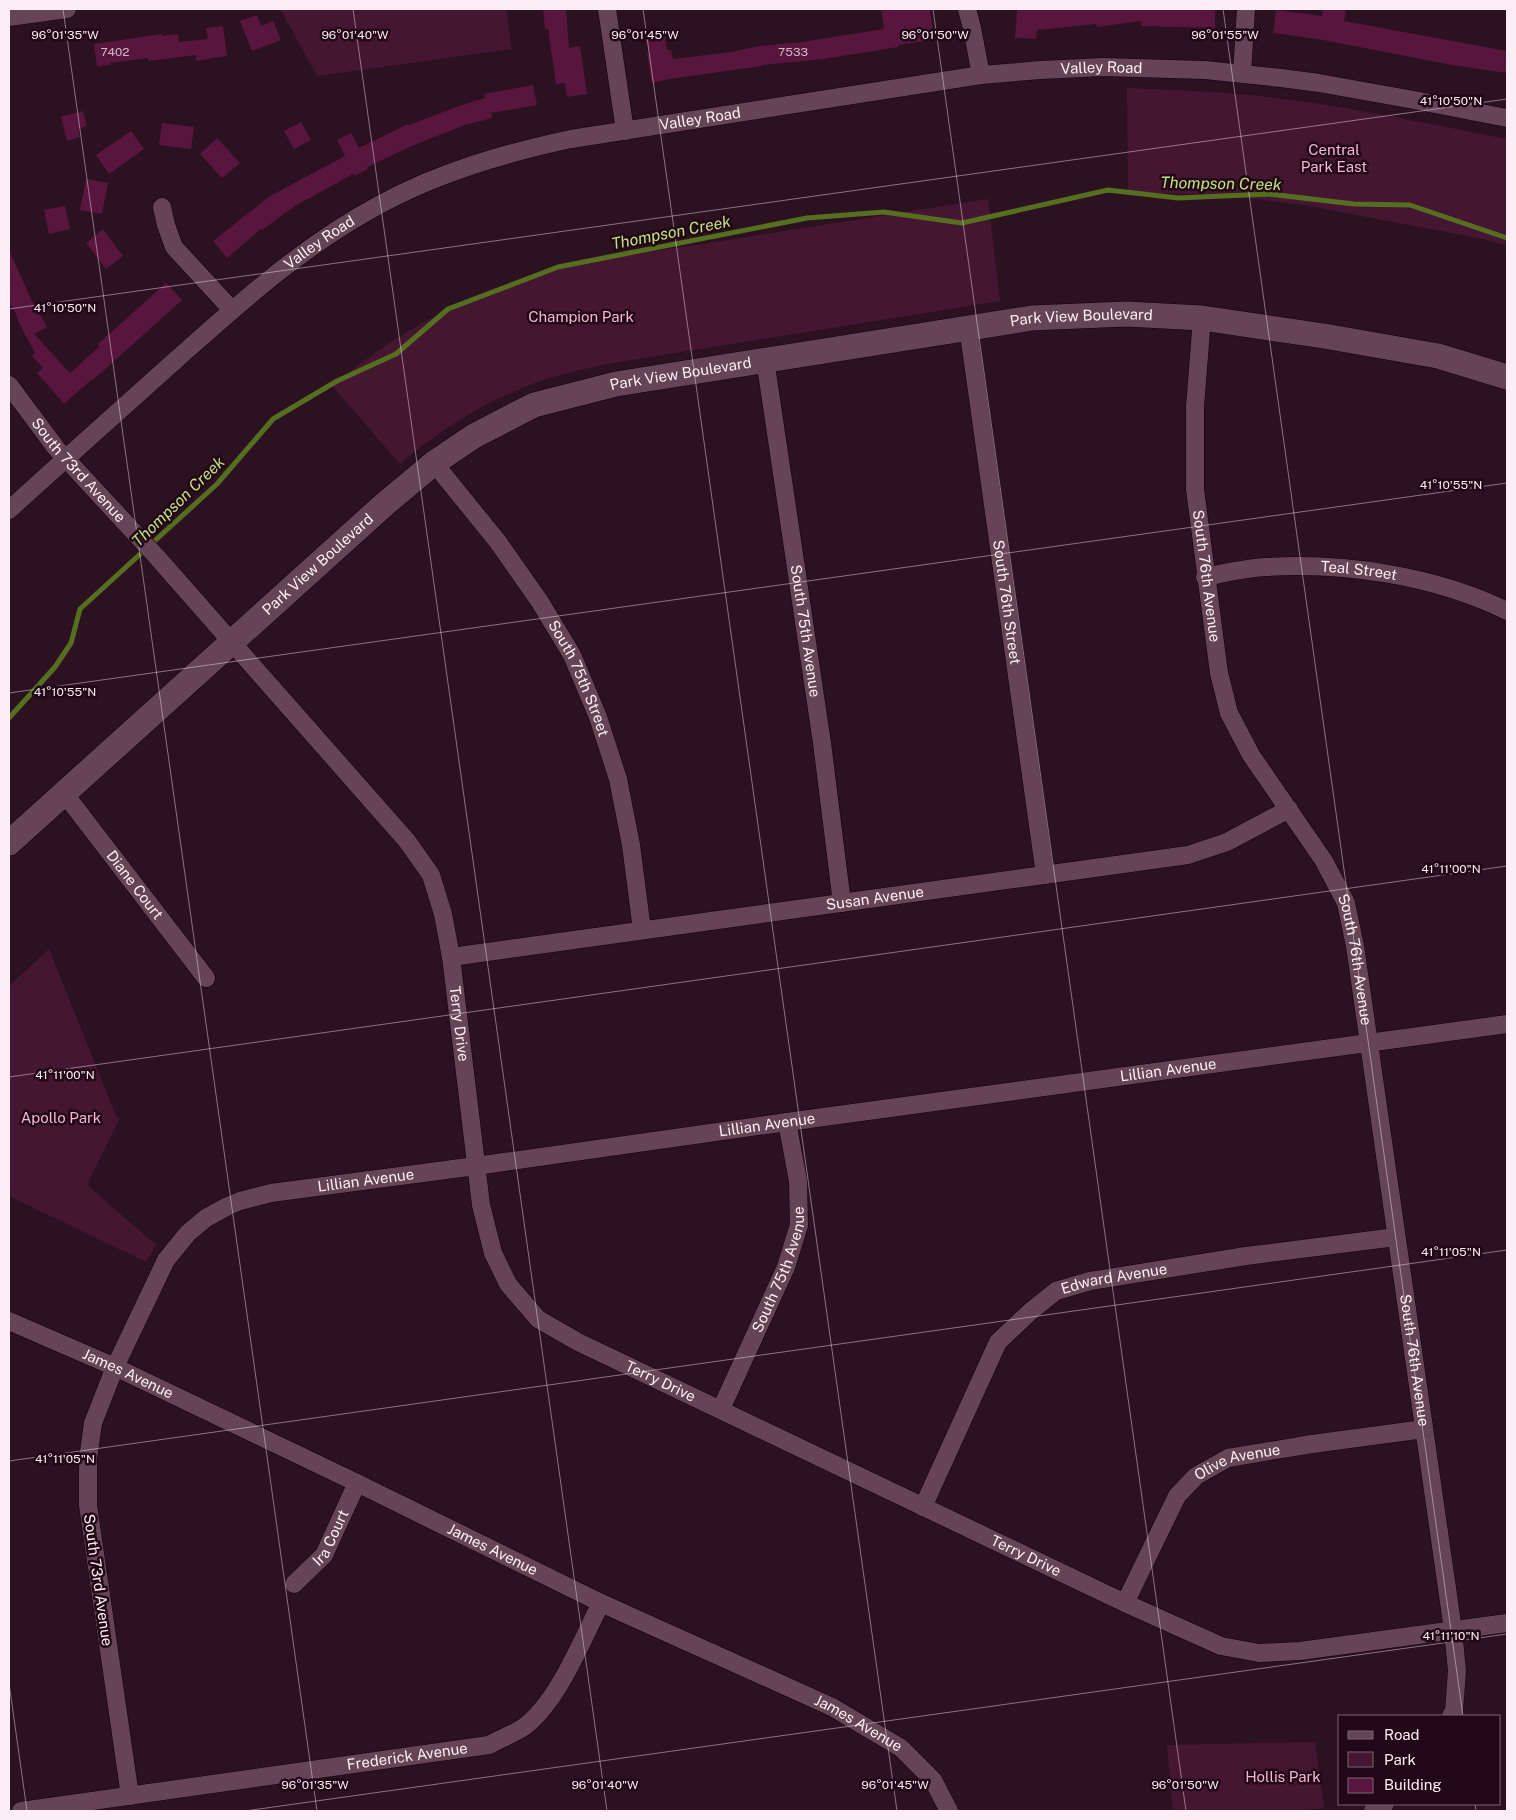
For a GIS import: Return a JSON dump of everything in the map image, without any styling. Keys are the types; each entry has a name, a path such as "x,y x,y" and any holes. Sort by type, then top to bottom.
{"street":[{"path":"9,17 67,9"},
{"path":"607,9 625,131"},
{"path":"967,9 981,75"},
{"path":"1242,73 1246,9"},
{"name":"Valley Road","path":"9,510 232,310 317,242 353,219 408,190 456,170 509,153 572,139 981,75 1041,70 1129,67 1242,73 1329,84 1507,118"},
{"path":"162,207 174,247 232,310"},
{"name":"Park View Boulevard","path":"9,843 386,503 434,463 474,436 534,405 616,384 968,327 1032,318 1126,314 1202,318 1324,336 1438,356 1507,377"},
{"name":"South 76th Avenue","path":"1202,318 1195,407 1195,489 1205,577 1219,672 1229,713 1251,755 1324,861 1346,903 1355,946 1453,1630 1457,1671 1454,1711 1452,1715"},
{"name":"South 76th Street","path":"968,327 1045,875"},
{"name":"South 75th Avenue","path":"766,359 822,743 842,903"},
{"name":"South 73rd Avenue","path":"9,385 65,459 231,643"},
{"name":"South 75th Street","path":"434,463 498,542 540,602 572,655 598,718 618,779 631,845 642,930"},
{"name":"Teal Street","path":"1205,577 1264,567 1320,566 1378,571 1454,589 1507,611"},
{"name":"Terry Drive","path":"231,643 407,841 431,875 443,914 451,957 481,1205 492,1253 508,1284 538,1319 578,1342 1125,1603 1221,1646 1260,1653 1300,1651 1507,1623"},
{"name":"Diane Court","path":"64,794 206,978"},
{"name":"Susan Avenue","path":"451,957 1188,855 1227,842 1288,810"},
{"name":"Lillian Avenue","path":"115,1367 166,1260 188,1233 206,1218 246,1199 271,1193 1507,1024"},
{"name":"South 75th Avenue","path":"721,1409 786,1267 799,1225 798,1181 787,1122"},
{"name":"Edward Avenue","path":"923,1506 998,1342 1056,1291 1100,1279 1246,1256 1396,1237"},
{"name":"James Avenue","path":"9,1321 115,1367 358,1483 601,1603 832,1707 901,1748 933,1780 949,1811"},
{"name":"South 73rd Avenue","path":"115,1367 93,1423 88,1460 88,1504 130,1796"},
{"name":"Olive Avenue","path":"1125,1603 1177,1496 1196,1476 1228,1458 1312,1444 1424,1429"},
{"name":"Ira Court","path":"294,1584 324,1555 358,1483"},
{"name":"Frederick Avenue","path":"21,1811 489,1745 524,1726 543,1707 565,1673 601,1603"},
{"path":"1372,1811 1383,1805"}],"green space":[{"path":"280,9 506,9 512,49 317,76"},
{"name":"Central Park East","path":"1127,88 1224,93 1311,103 1507,139 1507,245 1309,206 1219,195 1128,192"},
{"name":"Champion Park","path":"988,199 1000,301 613,363 550,378 509,394 470,414 434,437 400,464 332,386 362,362 393,341 455,306 487,292 556,270 593,261"},
{"name":"Apollo Park","path":"49,949 117,1118 120,1118 87,1185 156,1245 146,1262 9,1196 9,986"},
{"name":"Hollis Park","path":"1315,1742 1324,1808 1297,1811 1173,1811 1167,1745"}],"building":[{"path":"543,9 566,9 569,48 580,46 587,94 567,97 565,83 556,84 548,29 545,29"},
{"path":"881,9 930,9 934,40 824,59 762,65 652,83 645,33 664,30 667,50 671,50 673,59 884,29"},
{"path":"1017,9 1215,9 1215,28 1141,26 1141,21 1097,27 1096,24 1037,30 1036,39 1015,38"},
{"path":"1323,9 1346,9 1344,21 1507,51 1507,73 1452,65 1318,39 1273,33 1276,10 1322,16"},
{"path":"257,15 261,26 273,21 281,40 252,51 240,21"},
{"path":"223,26 227,56 196,61 196,55 148,61 148,58 97,66 94,44 162,34 162,36 178,34 179,42 208,39 206,28"},
{"path":"533,85 537,105 491,113 492,118 465,125 414,145 367,167 368,169 354,176 353,174 295,206 261,229 227,258 213,241 270,196 345,156 337,140 351,133 359,148 408,124 485,98 484,94"},
{"path":"83,111 87,126 78,129 80,137 67,141 61,117"},
{"path":"301,122 311,140 294,149 284,131"},
{"path":"162,123 194,127 191,149 159,145"},
{"path":"131,131 144,149 109,174 96,155"},
{"path":"217,138 240,163 222,178 200,154"},
{"path":"86,179 108,183 102,214 80,210"},
{"path":"65,206 70,229 49,234 44,210"},
{"path":"103,229 123,256 106,269 86,243"},
{"path":"9,250 31,299 47,327 34,334 70,373 99,347 98,344 166,283 182,300 64,404 37,373 43,368 32,356 35,353 9,301"}],"waterway":[{"name":"Thompson Creek","path":"9,718 55,667 71,643 80,609 217,484 273,419 337,381 396,354 448,309 558,267 807,218 884,212 962,223 1108,190 1178,198 1269,194 1354,204 1410,205 1507,238"}]}
